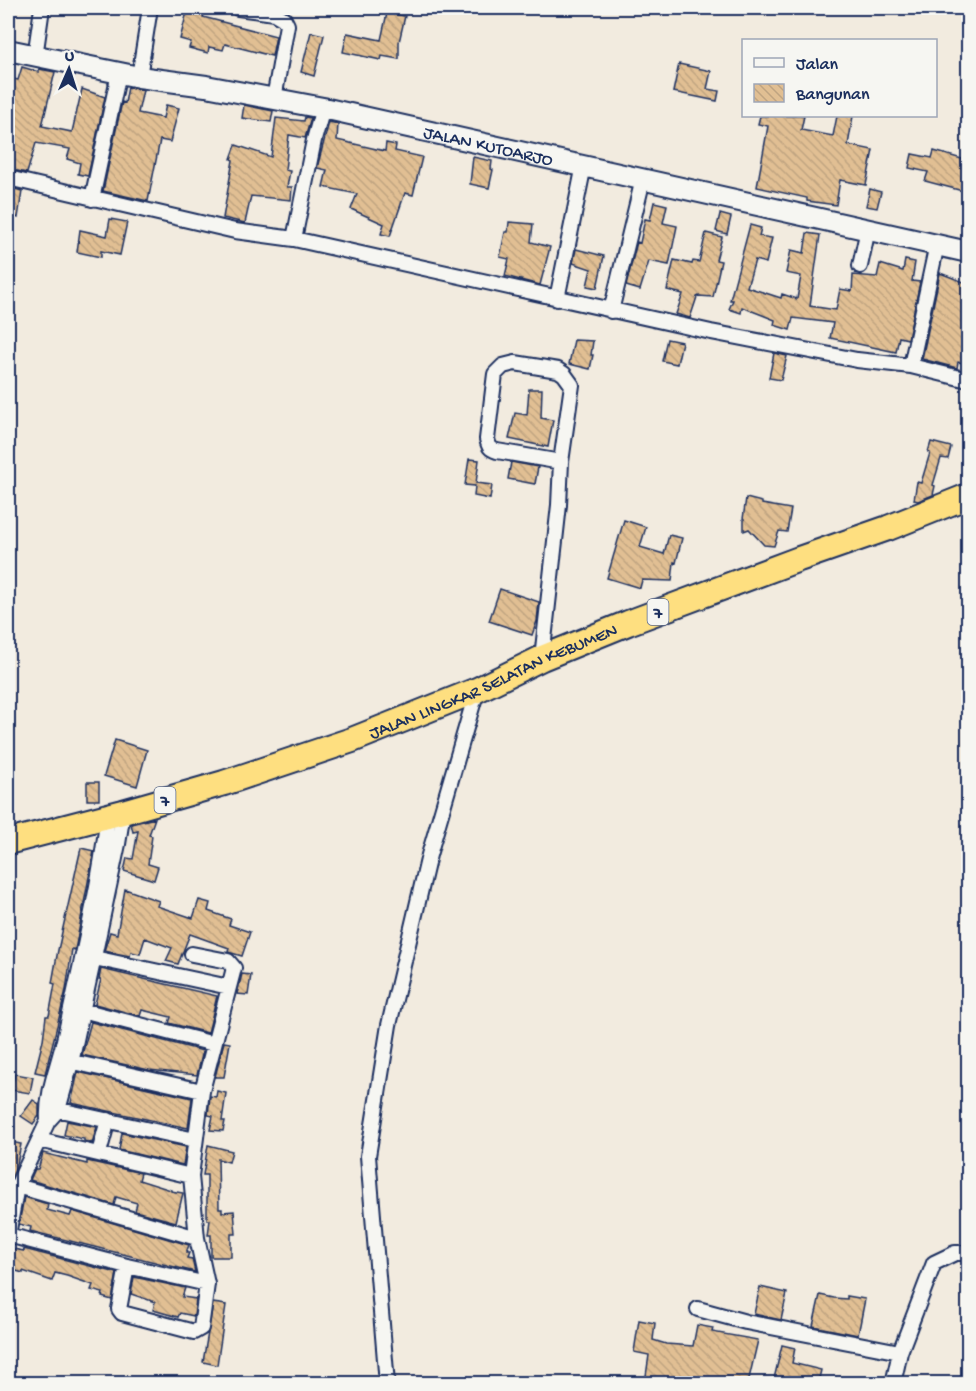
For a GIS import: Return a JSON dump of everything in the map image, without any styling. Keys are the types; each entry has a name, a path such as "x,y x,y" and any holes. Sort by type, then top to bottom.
{"highway":[{"name":"JALAN LINGKAR SELATAN KEBUMEN","path":"8,842 224,783 352,740 477,690 542,658 650,615 969,496"}],"main road":[{"name":"JALAN KUTOARJO","path":"8,50 139,77 206,86 323,108 969,252"}],"street":[{"path":"35,57 42,8"},
{"path":"139,77 150,8"},
{"path":"238,8 274,13 285,19 286,25 274,99"},
{"path":"92,199 119,73"},
{"path":"294,239 314,140 323,108"},
{"path":"557,299 584,165"},
{"path":"8,178 235,231 294,239 611,311 857,360 911,366 969,380"},
{"path":"611,311 643,179"},
{"path":"860,266 868,229"},
{"path":"911,366 937,244"},
{"path":"542,658 559,505 561,462 572,385 558,370 515,363 503,366 495,374 487,439 489,446 497,451 561,462"},
{"path":"387,1383 368,1155 389,1025 429,855 477,690"},
{"path":"115,814 99,906 65,1061 51,1113 17,1186 8,1235 207,1284"},
{"path":"127,1266 119,1309 123,1313 194,1332 201,1328 207,1284 197,1238 191,1176 202,1091 234,968 228,961 192,954"},
{"path":"88,957 229,987"},
{"path":"77,1008 214,1044"},
{"path":"65,1061 202,1091"},
{"path":"51,1113 108,1120 195,1140"},
{"path":"99,1153 108,1120"},
{"path":"39,1140 191,1176"},
{"path":"17,1186 197,1238"},
{"path":"893,1383 900,1352 934,1263 955,1253 969,1253"},
{"path":"698,1309 746,1322 900,1352"}],"building":[{"path":"188,8 206,8 203,17 276,36 272,56 225,44 223,50 209,47 208,53 189,48 191,42 180,39"},
{"path":"387,13 405,16 399,42 399,59 382,56 381,60 343,52 347,33 381,40"},
{"path":"311,32 324,35 314,76 301,72"},
{"path":"679,64 711,71 707,89 719,91 717,101 673,92"},
{"path":"22,67 39,72 39,69 55,72 42,126 72,132 82,89 105,97 88,176 78,174 80,163 67,159 70,149 36,143 27,173 8,169 8,78 18,80"},
{"path":"128,87 143,90 138,113 163,118 166,105 179,108 170,142 160,140 148,201 103,191 122,102 125,103"},
{"path":"244,105 273,111 271,122 242,118"},
{"path":"305,117 311,118 305,138 289,135 285,170 290,171 287,187 292,187 291,200 251,196 245,223 223,218 233,160 231,159 236,145 271,157 276,118 304,121"},
{"path":"760,117 804,117 801,130 833,136 837,117 853,117 848,145 873,150 866,185 840,180 836,205 807,201 807,198 757,187 768,126 758,124"},
{"path":"329,122 338,124 337,140 385,151 386,143 396,145 395,151 422,157 413,195 405,193 390,236 381,234 384,224 351,209 357,194 323,187 327,170 317,168"},
{"path":"934,151 969,161 963,191 925,181 928,172 909,168 912,154 932,158"},
{"path":"473,157 492,161 491,169 493,170 489,188 470,184"},
{"path":"8,187 22,191 18,218 8,214"},
{"path":"870,189 881,192 877,208 866,206"},
{"path":"654,202 667,205 663,223 677,226 669,265 649,261 640,290 626,286 637,242 640,243 645,219 650,220"},
{"path":"720,214 731,217 727,234 716,231"},
{"path":"110,219 127,222 120,255 101,251 101,257 77,252 80,230 107,236"},
{"path":"509,222 533,224 531,242 550,247 540,285 505,276 509,259 500,257"},
{"path":"750,225 761,228 759,236 772,238 766,263 755,260 747,287 781,298 782,294 797,299 801,276 786,273 791,250 804,253 807,233 820,235 810,306 836,310 840,289 852,291 853,275 877,277 880,264 903,271 905,260 915,262 912,281 920,282 908,339 899,337 896,352 830,338 833,323 793,318 790,330 774,325 775,320 742,307 741,313 729,309"},
{"path":"706,233 722,237 716,260 721,261 713,297 697,297 690,318 676,314 683,294 667,290 674,260 692,264 693,261 699,262"},
{"path":"576,249 604,256 597,288 587,286 591,269 573,263"},
{"path":"940,273 969,284 969,364 958,362 957,368 922,359"},
{"path":"667,339 682,342 677,364 662,361"},
{"path":"574,340 593,341 590,369 569,364"},
{"path":"774,353 787,356 781,380 769,378"},
{"path":"529,389 542,389 541,418 553,420 548,447 509,439 515,413 527,415"},
{"path":"931,442 951,447 948,459 941,458 933,485 935,486 933,495 918,501 914,500 917,482 921,483"},
{"path":"469,459 479,460 476,483 492,485 490,499 474,496 475,486 465,485"},
{"path":"511,462 538,467 535,484 508,479"},
{"path":"746,498 762,502 762,504 791,509 787,532 779,531 774,546 764,545 749,529 744,531"},
{"path":"624,520 646,527 640,547 664,554 669,535 682,538 676,563 674,562 672,581 642,580 640,588 607,578"},
{"path":"500,589 539,602 537,621 532,635 489,621"},
{"path":"115,740 147,750 137,786 104,776"},
{"path":"87,782 99,782 99,800 87,800"},
{"path":"155,818 149,835 152,836 148,864 158,867 154,880 124,871 127,858 133,859 138,831 133,832 131,824"},
{"path":"81,848 94,851 75,950 72,949 66,990 45,1074 35,1072 46,1016 49,1016 58,950"},
{"path":"125,889 159,901 157,906 193,918 199,900 210,903 208,911 231,919 229,925 250,932 242,956 228,952 229,948 190,934 178,964 166,961 172,948 145,938 140,954 131,952 130,956 104,951 110,932 117,934"},
{"path":"101,969 217,996 208,1033 169,1023 171,1017 142,1010 140,1016 95,1004"},
{"path":"242,974 251,975 248,995 237,994"},
{"path":"91,1022 203,1051 197,1075 149,1070 82,1055"},
{"path":"224,1042 230,1043 224,1077 215,1077"},
{"path":"78,1072 192,1098 188,1128 71,1103"},
{"path":"15,1074 33,1077 30,1093 11,1090"},
{"path":"217,1091 226,1093 223,1131 210,1130 213,1116 208,1115 210,1096 216,1097"},
{"path":"33,1100 39,1104 39,1116 33,1124 21,1116"},
{"path":"67,1121 97,1127 92,1143 64,1135"},
{"path":"122,1133 186,1147 183,1165 119,1150"},
{"path":"11,1142 21,1144 17,1164 8,1188 8,1155"},
{"path":"208,1145 232,1151 229,1162 218,1159 219,1209 222,1209 222,1212 234,1211 236,1234 231,1234 231,1257 211,1257 211,1235 208,1235 210,1220 207,1220 207,1175 203,1175"},
{"path":"43,1153 87,1164 87,1161 141,1173 139,1180 183,1193 176,1222 135,1211 137,1203 116,1197 114,1205 30,1180 35,1169 38,1169"},
{"path":"24,1197 48,1204 47,1210 70,1216 72,1211 189,1245 187,1258 192,1259 195,1272 30,1231 31,1227 19,1224"},
{"path":"8,1248 24,1251 24,1249 117,1273 112,1300 102,1297 103,1293 91,1290 93,1285 67,1276 55,1273 52,1281 13,1270 15,1266 8,1264"},
{"path":"134,1277 185,1288 182,1297 196,1299 194,1316 180,1313 178,1317 153,1310 155,1302 131,1294"},
{"path":"760,1287 787,1293 781,1320 754,1314"},
{"path":"820,1295 865,1299 858,1335 813,1326"},
{"path":"213,1303 226,1305 217,1365 203,1362"},
{"path":"639,1320 655,1323 653,1340 666,1344 693,1346 697,1325 713,1328 712,1332 758,1340 748,1383 645,1383 649,1355 634,1352"},
{"path":"782,1345 795,1348 792,1363 821,1370 818,1383 773,1383"}],"railway":[{"path":"948,8 968,15"}]}
